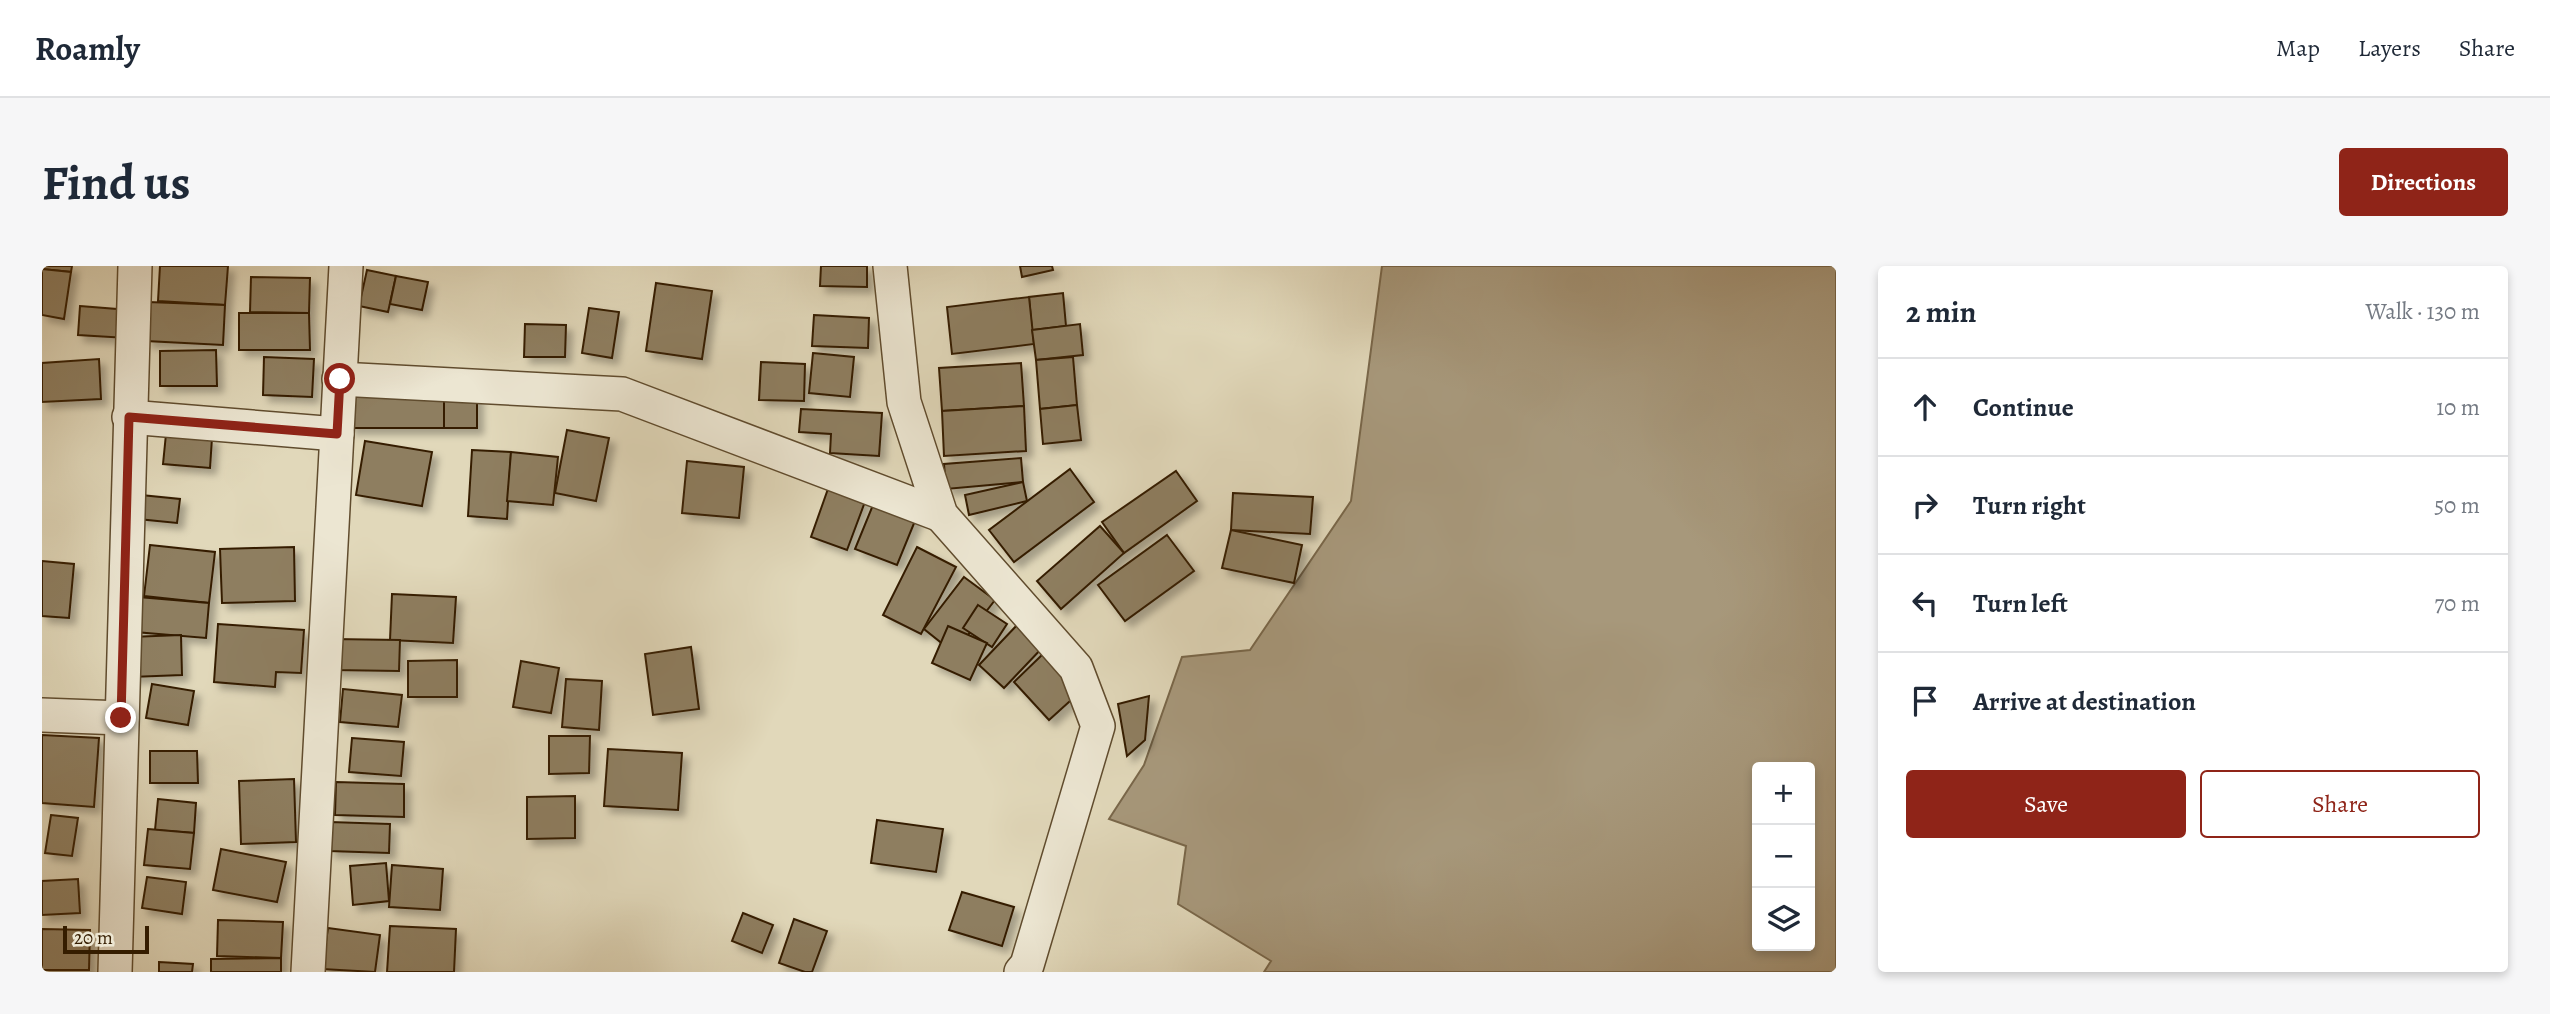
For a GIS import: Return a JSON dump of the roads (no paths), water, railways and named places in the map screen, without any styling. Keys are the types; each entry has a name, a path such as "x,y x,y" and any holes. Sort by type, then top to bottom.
{"street":[{"path":"115,972 135,266"},
{"path":"308,972 346,266"},
{"path":"890,266 904,402 941,514 1076,668 1098,726 1027,965 1021,972"},
{"path":"340,379 622,394 941,514"},
{"path":"129,417 337,434"},
{"path":"42,715 121,718"}]}
